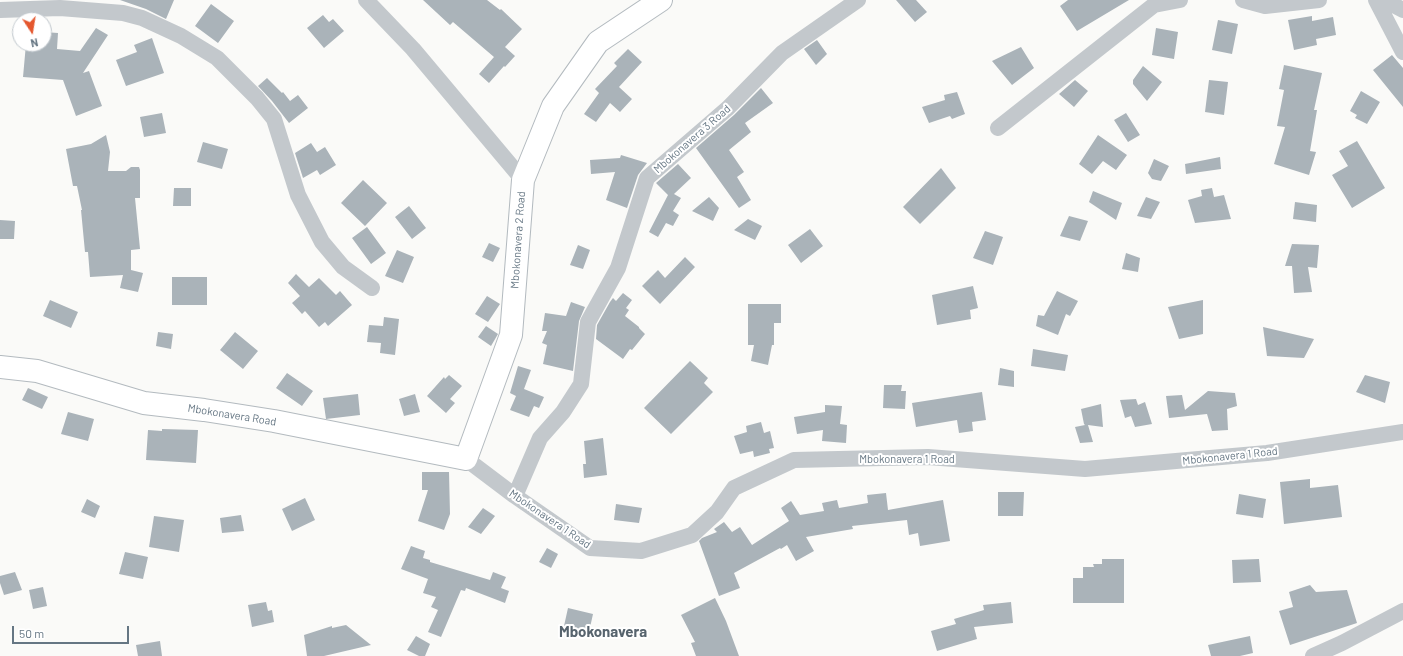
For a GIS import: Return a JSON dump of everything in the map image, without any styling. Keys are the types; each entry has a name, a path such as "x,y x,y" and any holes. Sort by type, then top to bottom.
{"street":[{"name":"Mbokonavera 2 Road","path":"366,0 413,49 522,180 511,335 466,459"},
{"path":"522,180 553,106 598,42 661,0"},
{"name":"Mbokonavera 3 Road","path":"515,496 540,438 564,412 581,384 588,322 618,268 647,178 728,108 782,52 858,0"},
{"path":"998,128 1154,5 1180,0"},
{"path":"1243,0 1265,6 1319,0"},
{"path":"1376,0 1403,52"},
{"path":"1384,0 1403,10"},
{"path":"0,10 60,8 123,13 142,18 181,36 217,58 257,98 274,119 298,195 322,242 343,267 372,288"},
{"name":"Mbokonavera Road","path":"0,367 37,371 144,403 204,410 274,421 466,459"},
{"name":"Mbokonavera 1 Road","path":"466,459 515,496 590,548 641,551 692,535 717,512 734,488 794,460 928,457 1085,469 1268,453 1403,432"},
{"path":"1312,656 1342,643 1403,611"}],"building":[{"path":"120,0 174,0 166,19 146,9"},
{"path":"423,0 487,0 500,10 501,9 522,29 505,47 515,56 489,83 479,74 494,57 453,22 450,25"},
{"path":"896,0 916,0 927,12 915,22"},
{"path":"1068,0 1129,0 1077,31 1060,6"},
{"path":"211,4 234,21 218,43 195,26"},
{"path":"323,15 329,22 333,19 344,31 324,48 307,28"},
{"path":"1312,16 1312,21 1333,17 1336,35 1316,39 1317,45 1294,50 1288,20"},
{"path":"1218,20 1238,24 1232,54 1212,50"},
{"path":"96,28 108,35 83,73 89,71 102,106 76,116 63,80 23,77 25,52 52,52 52,33 58,33 57,49 80,51"},
{"path":"1156,28 1178,32 1174,59 1152,55"},
{"path":"152,38 164,73 126,86 116,60 137,52 134,45"},
{"path":"817,40 827,54 816,65 804,49"},
{"path":"1021,47 1034,68 1012,85 992,61"},
{"path":"628,49 642,62 619,87 632,99 620,112 610,103 596,122 584,114 599,93 595,89 617,66 614,63"},
{"path":"1392,55 1403,68 1403,107 1373,70"},
{"path":"1284,65 1322,73 1314,110 1317,110 1310,151 1316,152 1309,175 1274,164 1285,127 1277,126 1284,90 1279,89"},
{"path":"1143,66 1162,82 1147,101 1133,84 1133,80"},
{"path":"267,78 282,93 283,92 290,101 298,95 308,108 289,123 258,86"},
{"path":"1075,80 1088,91 1074,107 1059,94"},
{"path":"1209,80 1228,82 1224,115 1205,112"},
{"path":"761,88 773,103 745,123 751,132 729,150 744,172 737,177 751,200 739,208 696,148 734,115"},
{"path":"1361,91 1380,102 1367,124 1355,118 1357,115 1350,111"},
{"path":"957,92 965,114 952,119 950,116 929,123 922,107 945,100 944,95"},
{"path":"162,113 166,133 144,137 140,117"},
{"path":"1126,113 1140,135 1128,142 1114,120"},
{"path":"106,135 110,152 108,171 126,171 131,167 139,167 140,170 140,198 135,198 140,249 131,250 131,270 143,273 138,292 120,288 123,275 90,277 88,252 85,252 82,210 77,186 73,186 66,149 91,144"},
{"path":"1098,135 1127,155 1116,170 1103,161 1092,174 1079,164"},
{"path":"1357,141 1385,188 1352,208 1332,175 1348,166 1339,151"},
{"path":"203,142 228,149 222,169 197,162"},
{"path":"311,143 317,152 325,147 336,165 320,175 317,170 303,178 295,153"},
{"path":"621,155 647,163 638,175 627,208 606,200 615,172 591,174 590,160 620,158"},
{"path":"1220,157 1221,169 1186,174 1185,164"},
{"path":"1154,159 1169,166 1161,181 1152,179 1148,173"},
{"path":"678,164 691,178 674,194 681,198 673,211 679,215 673,226 666,223 658,237 649,232 668,195 656,183"},
{"path":"941,168 956,188 920,224 903,207"},
{"path":"363,180 387,203 365,226 341,203"},
{"path":"174,188 191,188 191,206 173,206"},
{"path":"1212,188 1214,197 1224,195 1231,219 1195,223 1188,200 1202,196 1201,190"},
{"path":"1093,191 1122,203 1116,220 1089,202"},
{"path":"709,197 719,208 713,221 692,211"},
{"path":"1146,197 1160,202 1151,219 1137,216"},
{"path":"1295,202 1317,205 1316,222 1293,219"},
{"path":"409,206 426,228 412,239 395,217"},
{"path":"1069,216 1088,221 1080,241 1060,236"},
{"path":"748,219 762,226 755,240 734,230"},
{"path":"0,220 15,221 14,239 0,239"},
{"path":"367,227 386,253 371,264 352,238"},
{"path":"810,229 823,246 801,263 788,245"},
{"path":"985,231 1003,237 993,265 973,258"},
{"path":"489,243 500,248 493,262 482,257"},
{"path":"1292,244 1319,245 1317,268 1308,267 1312,292 1294,293 1292,266 1285,266"},
{"path":"578,245 590,250 583,269 570,265"},
{"path":"397,250 414,257 403,283 385,276"},
{"path":"1126,253 1140,258 1138,272 1122,269"},
{"path":"685,257 695,267 660,304 642,286 658,270 665,278"},
{"path":"296,274 309,287 319,278 336,295 340,291 352,305 328,326 325,322 319,327 305,311 302,314 292,303 300,296 288,283"},
{"path":"172,277 207,277 207,305 172,305"},
{"path":"973,286 978,308 970,310 971,319 937,325 932,295"},
{"path":"1057,291 1078,301 1070,316 1066,314 1058,335 1036,326 1038,315 1044,316"},
{"path":"623,293 632,300 626,308 629,310 625,316 645,334 632,350 630,349 623,359 596,339 597,325 610,302 613,298 616,301"},
{"path":"487,296 500,304 488,322 475,314"},
{"path":"50,300 78,312 71,328 43,316"},
{"path":"1203,300 1203,334 1179,339 1168,307"},
{"path":"571,302 585,307 579,321 573,371 543,364 547,345 542,343 547,331 542,331 545,313 566,316"},
{"path":"748,304 781,304 781,323 774,323 774,345 772,345 768,365 751,361 754,345 748,345"},
{"path":"384,317 399,319 395,355 380,353 381,343 367,342 369,325 383,326"},
{"path":"486,326 498,334 491,346 478,337"},
{"path":"1263,327 1314,339 1304,358 1267,356"},
{"path":"158,332 173,334 171,349 156,346"},
{"path":"235,332 258,351 243,369 220,350"},
{"path":"1033,349 1068,355 1065,371 1031,366"},
{"path":"690,361 708,378 704,383 713,392 671,434 644,408"},
{"path":"518,366 531,370 524,389 544,397 539,408 534,406 529,417 510,410 516,396 510,393"},
{"path":"1000,368 1014,371 1014,387 998,385"},
{"path":"287,373 313,391 302,406 276,388"},
{"path":"449,375 462,386 450,399 455,403 446,413 427,396 444,377 445,379"},
{"path":"1365,375 1390,382 1385,403 1356,392"},
{"path":"884,385 902,385 901,391 906,391 905,409 883,408"},
{"path":"28,388 48,397 42,409 22,400"},
{"path":"1208,391 1235,393 1237,406 1227,409 1228,430 1212,431 1207,414 1169,418 1166,396 1182,395 1185,410"},
{"path":"982,392 986,420 972,422 973,431 959,433 957,420 916,427 912,403"},
{"path":"358,394 360,415 326,419 323,398"},
{"path":"415,394 420,412 404,416 399,399"},
{"path":"1136,399 1138,405 1145,402 1152,424 1135,427 1131,416 1125,418 1120,400"},
{"path":"1101,404 1103,427 1088,425 1093,442 1080,443 1075,427 1085,425 1081,409"},
{"path":"825,405 842,406 840,424 847,425 846,443 822,441 823,430 797,434 794,417 825,412"},
{"path":"68,412 94,419 88,441 61,434"},
{"path":"761,422 764,433 770,431 774,448 769,449 770,453 754,457 753,451 740,454 734,436 747,432 746,426"},
{"path":"162,429 198,430 196,463 146,460 148,430 162,431"},
{"path":"603,438 607,475 584,478 583,464 586,464 584,441"},
{"path":"422,472 449,472 450,514 444,530 418,521 428,490 422,490"},
{"path":"1310,479 1310,488 1338,485 1342,517 1284,524 1280,482"},
{"path":"998,492 1024,492 1023,516 998,516"},
{"path":"886,493 888,510 943,500 950,541 920,546 918,533 909,535 907,520 852,526 853,529 806,537 814,551 796,561 787,545 781,549 780,548 734,573 740,588 719,596 699,541 702,538 717,532 714,529 724,522 732,532 740,527 752,545 789,521 781,508 791,501 800,515 824,511 822,503 837,500 839,508 868,503 867,495"},
{"path":"1239,494 1266,499 1263,518 1236,514"},
{"path":"305,498 315,520 292,531 282,509"},
{"path":"87,499 100,506 95,518 81,512"},
{"path":"616,504 642,508 639,523 614,520"},
{"path":"483,508 495,516 481,534 468,527"},
{"path":"241,515 244,531 222,533 220,518"},
{"path":"154,516 184,520 179,552 149,547"},
{"path":"411,546 425,551 423,558 430,560 430,562 490,580 493,572 506,577 501,588 509,591 505,603 466,588 465,591 461,590 441,637 428,632 438,610 431,607 436,597 423,593 428,579 401,569"},
{"path":"547,548 558,554 551,568 539,562"},
{"path":"125,552 148,557 143,579 119,574"},
{"path":"1102,559 1124,559 1124,603 1073,603 1073,578 1083,578 1083,567 1094,567 1093,564 1102,564"},
{"path":"1259,559 1261,582 1233,583 1232,560"},
{"path":"15,572 22,590 4,595 0,583 0,576"},
{"path":"1310,585 1316,592 1347,590 1357,623 1290,645 1279,611 1293,607 1289,592"},
{"path":"43,587 47,606 33,609 29,590"},
{"path":"715,598 726,621 739,656 696,656 691,643 695,642 681,615"},
{"path":"266,602 268,611 272,610 274,622 252,627 248,605"},
{"path":"1011,602 1013,623 974,627 977,639 937,651 931,631 956,624 954,619 984,610 983,605"},
{"path":"568,608 593,614 589,632 564,626"},
{"path":"346,625 371,645 324,656 307,656 304,635 332,626 332,628"},
{"path":"416,636 430,644 425,656 419,656 407,650"},
{"path":"1250,636 1253,653 1240,656 1211,656 1208,645"},
{"path":"160,641 162,656 138,656 136,645"}],"district":[{"name":"Mbokonavera","path":"603,632"}]}
